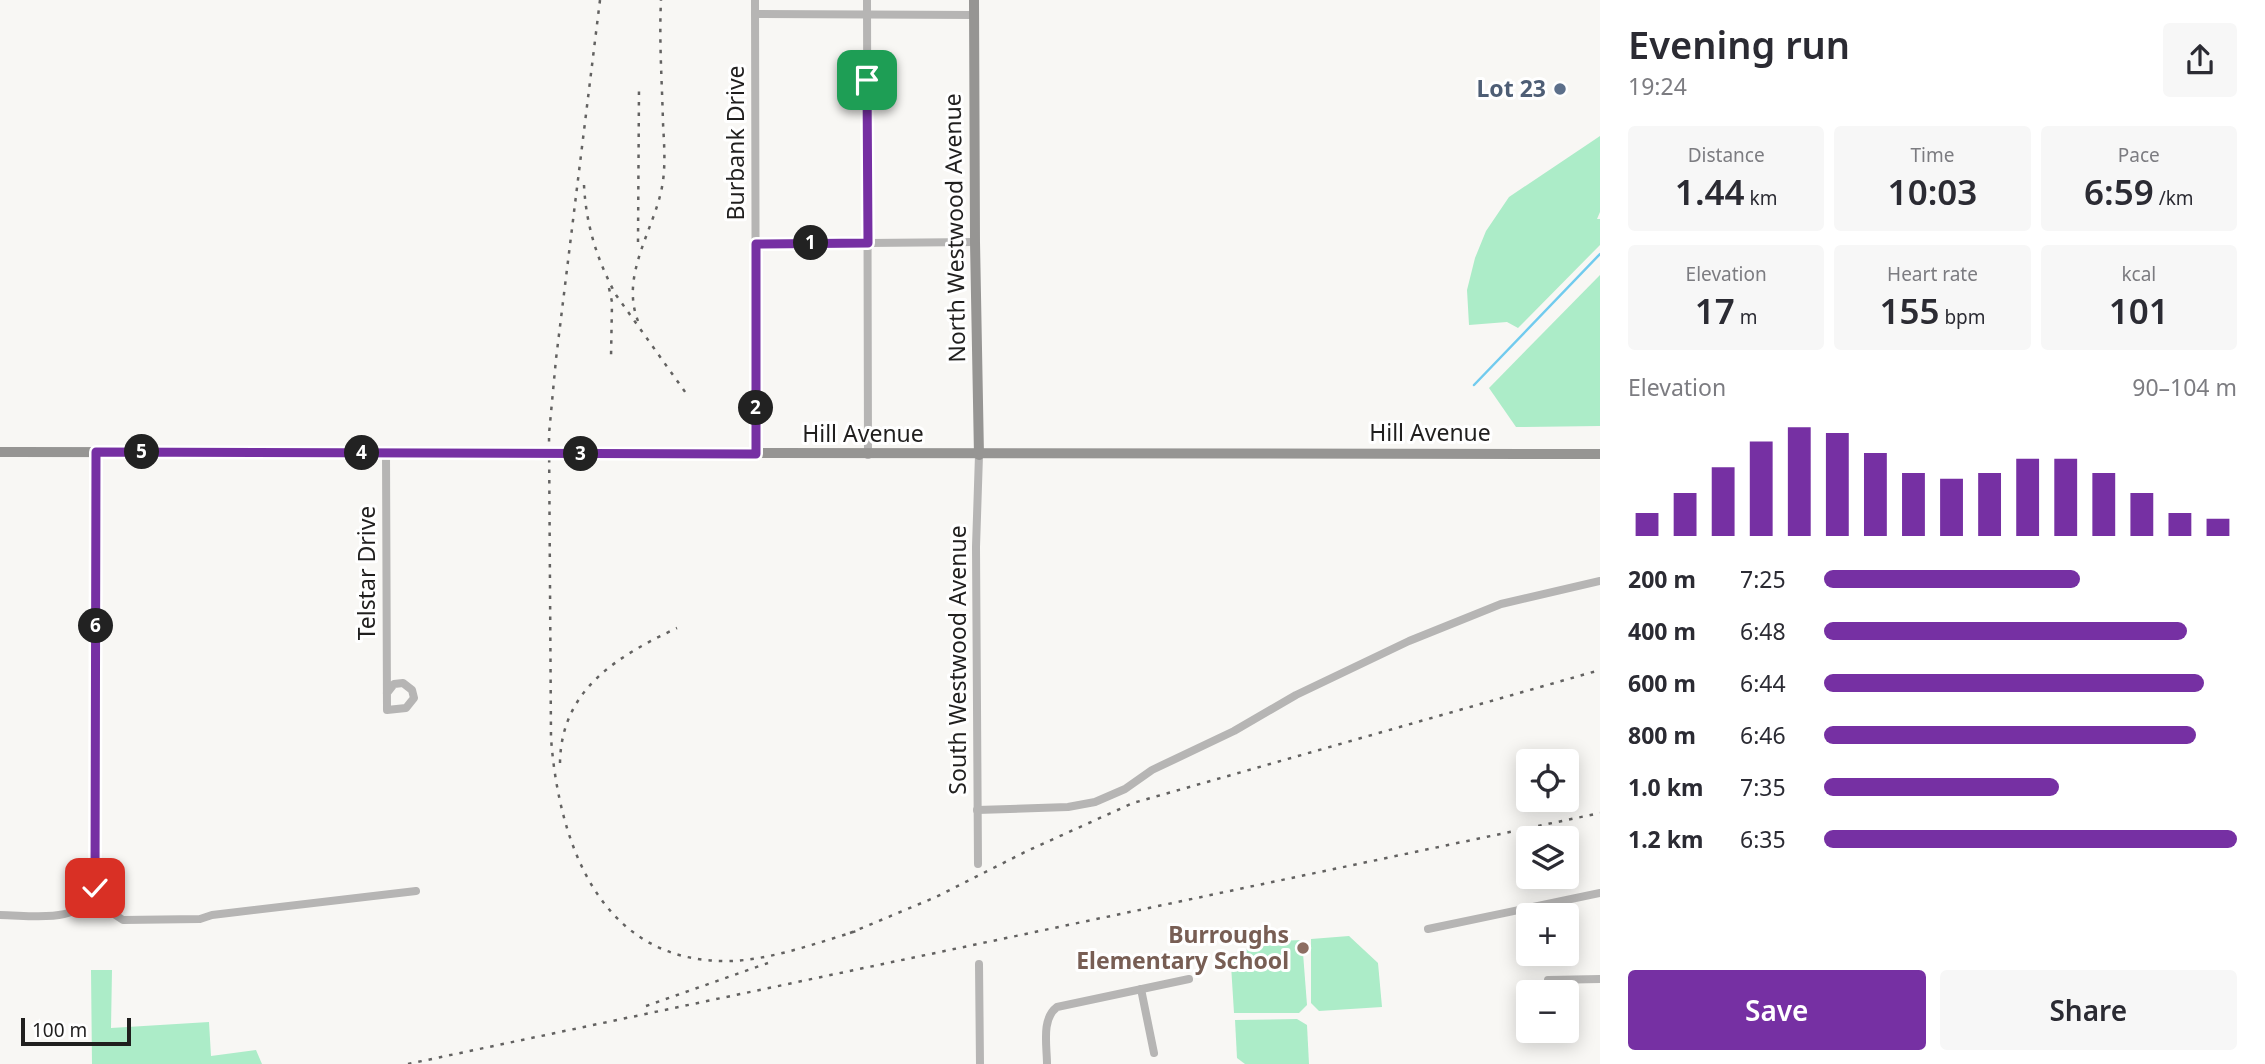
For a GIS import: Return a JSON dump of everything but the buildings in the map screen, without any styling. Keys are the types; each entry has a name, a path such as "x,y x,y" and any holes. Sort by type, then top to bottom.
{"main road":[{"name":"North Westwood Avenue","path":"974,0 979,455"},
{"name":"Hill Avenue","path":"0,452 1600,454"}],"street":[{"name":"Burbank Drive","path":"755,0 756,454"},
{"path":"867,0 868,455"},
{"path":"755,14 974,15"},
{"path":"756,244 975,243"},
{"path":"0,915 70,914 82,909 90,899 96,881 96,452"},
{"name":"Telstar Drive","path":"386,453 387,693"},
{"name":"South Westwood Avenue","path":"978,864 976,547 979,455"},
{"path":"977,810 1068,807 1095,802 1125,789 1152,770 1234,731 1296,695 1409,640 1501,604 1600,582"},
{"path":"90,899 123,920 200,919 212,915 416,891"},
{"path":"1428,929 1600,892"},
{"path":"979,964 980,1064"},
{"path":"1047,1064 1047,1021 1051,1012 1061,1006 1189,979"},
{"path":"1548,980 1600,979"},
{"path":"1141,989 1154,1052"}],"green space":[{"path":"1600,136 1600,212 1597,219 1600,219 1600,245 1518,328 1507,322 1469,325 1467,290 1475,258 1486,231 1509,197"},
{"path":"1600,275 1600,426 1516,427 1489,388"},
{"path":"1349,936 1378,963 1382,1007 1319,1011 1311,1003 1311,939"},
{"path":"1302,940 1307,1005 1299,1013 1234,1013 1231,965 1254,942"},
{"path":"91,970 112,970 111,1028 209,1022 211,1056 256,1050 262,1064 92,1064"},
{"path":"1297,1019 1307,1025 1309,1064 1245,1064 1237,1058 1235,1020"}],"waterway":[{"path":"1474,385 1600,254"}],"railway":[{"path":"600,0 549,434 551,738 564,819 577,857 596,891 619,920 649,943 686,957 746,960 795,950 860,930"},
{"path":"638,321 633,287 640,253 658,203 664,171 661,0"},
{"path":"638,242 639,87"},
{"path":"584,185 590,228 609,282 688,396"},
{"path":"609,288 612,302 611,358"},
{"path":"560,763 563,737 570,715 582,695 614,664 634,650 677,628"},
{"path":"850,933 936,897 1027,851 1133,803 1600,670"},
{"path":"408,1064 1600,813"},
{"path":"646,1006 768,963"}],"place":[{"name":"Lot 23","path":"1560,89"},
{"name":"Burroughs Elementary School","path":"1303,948"}],"route":[{"path":"95,888 96,452 756,454 756,244 868,243 867,80"}]}
